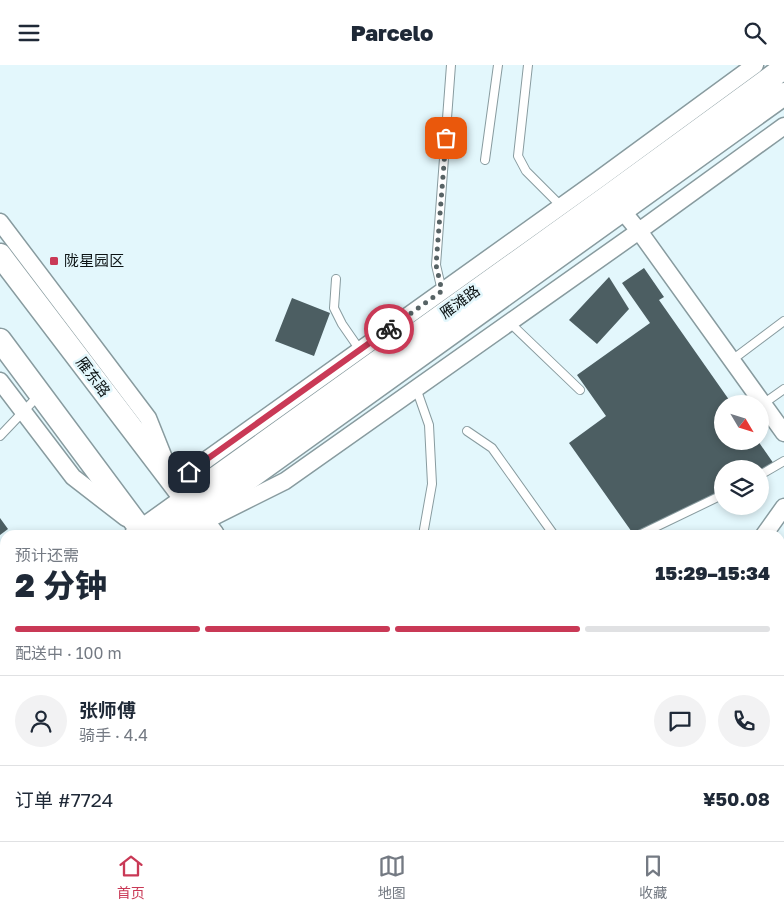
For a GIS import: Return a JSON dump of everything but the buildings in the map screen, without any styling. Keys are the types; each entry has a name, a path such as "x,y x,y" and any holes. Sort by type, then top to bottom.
{"main road":[{"name":"雁滩路","path":"175,530 195,511 610,195 784,68"},
{"name":"雁滩路","path":"610,195 784,95"},
{"name":"雁东路","path":"0,255 195,511"},
{"path":"0,340 138,530"},
{"name":"雁滩路","path":"150,530 195,511"}],"street":[{"name":"雁滩路","path":"180,530 195,511 360,350 561,206 610,195 755,65"},
{"name":"雁滩路","path":"195,511 285,481 639,231 784,126"},
{"path":"610,195 639,231 757,395"},
{"path":"0,222 148,418 195,511"},
{"path":"0,381 73,477 136,530"},
{"path":"769,412 784,433"},
{"path":"768,530 784,507"}],"lane":[{"path":"442,291 436,265 451,65"},
{"path":"485,160 498,65"},
{"path":"528,65 518,156 526,171 561,206"},
{"path":"336,279 334,308 360,350"},
{"path":"732,361 784,321"},
{"path":"510,322 580,390"},
{"path":"416,388 429,425 432,484 424,530"},
{"path":"769,400 784,389"},
{"path":"0,436 40,394"},
{"path":"467,431 492,448 550,530"},
{"path":"769,470 784,461"},
{"path":"649,530 714,499"}],"way so far":[{"path":"389,329 442,291 436,265 446,138"}],"place":[{"name":"陇星园区","path":"54,261"}],"route":[{"path":"189,472 389,329"}]}
